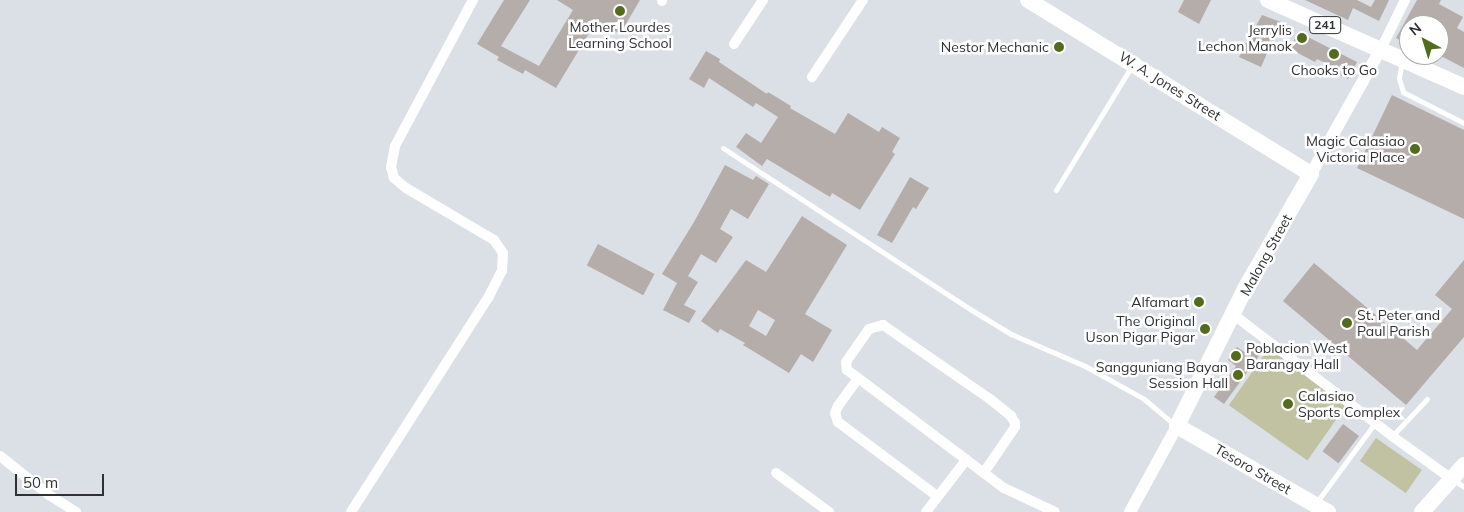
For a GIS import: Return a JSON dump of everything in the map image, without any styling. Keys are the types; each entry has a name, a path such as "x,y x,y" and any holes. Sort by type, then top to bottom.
{"main road":[{"name":"W. A. Jones Street","path":"1028,0 1311,174"},
{"name":"241","path":"1268,0 1399,58"},
{"name":"241","path":"1414,65 1464,87"},
{"name":"Malong Street","path":"1177,426 1245,289 1311,174"},
{"name":"Tesoro Street","path":"1177,426 1322,508"},
{"path":"1422,512 1459,483 1464,465"}],"street":[{"path":"351,512 488,298 502,271 503,253 494,240 406,188 394,178 391,167 396,146 473,0"},
{"path":"734,44 763,0"},
{"path":"812,77 863,0"},
{"name":"Malong Street","path":"1311,174 1381,49 1405,0"},
{"path":"1234,314 1376,424 1459,483"},
{"path":"985,471 1015,427 1016,423 1011,416 990,399 883,325 875,326 869,330 846,362 848,370 966,460 985,471 1013,493 1026,496 1055,512"},
{"path":"858,378 838,406 836,413 838,422 937,496"},
{"name":"Malong Street","path":"1130,512 1177,426"},
{"path":"0,456 49,495 76,512"},
{"path":"926,512 966,460"},
{"path":"776,473 829,512"}],"lane":[{"path":"1056,190 1133,63"},
{"path":"1402,65 1399,78 1402,92 1464,123"},
{"path":"724,148 970,310 1011,334 1084,366 1144,399 1177,426"},
{"path":"1392,436 1427,399"},
{"path":"1322,508 1376,424"}],"green space":[{"name":"Calasiao Sports Complex","path":"1269,348 1348,403 1307,460 1229,405"},
{"path":"1376,438 1422,470 1406,493 1360,461"}],"building":[{"path":"504,0 530,0 501,46 539,66 573,10 557,0 640,0 620,34 597,20 556,88 525,70 523,74 497,60 499,57 477,44"},
{"path":"1184,0 1211,0 1199,24 1178,12"},
{"path":"1305,0 1357,0 1371,7 1375,0 1389,0 1379,21 1353,8 1348,20"},
{"path":"1417,0 1441,0 1439,4 1463,17 1457,28 1464,32 1464,68 1449,60 1449,15 1409,15"},
{"path":"1262,15 1281,22 1261,67 1239,57"},
{"path":"1298,32 1357,62 1348,79 1334,72 1336,68 1317,59 1315,62 1290,49"},
{"path":"706,51 720,59 719,62 767,94 768,92 791,106 790,108 835,134 848,113 879,132 882,127 900,138 892,152 895,154 860,210 832,193 830,197 767,159 762,166 736,147 746,133 761,143 778,117 756,103 753,107 709,78 704,88 689,79"},
{"name":"Magic Calasiao Victoria Place","path":"1392,95 1464,130 1464,219 1357,168"},
{"path":"725,165 753,180 756,176 769,184 748,219 731,209 720,229 733,237 716,263 701,254 688,276 698,282 684,305 696,311 689,323 663,310 677,283 662,274 694,222"},
{"path":"910,177 929,188 916,209 913,207 892,243 877,235"},
{"path":"802,216 847,245 805,314 832,330 813,362 801,354 789,373 743,345 745,343 720,329 718,333 701,321 746,260 766,272","holes":["758,310 775,320 766,336 749,326"]},
{"path":"598,244 655,274 643,295 587,265"},
{"name":"St. Peter and Paul Parish","path":"1464,260 1464,337 1406,405 1283,301 1314,263 1417,350 1452,309 1435,295"},
{"name":"Sangguniang Bayan Session Hall","path":"1251,346 1261,353 1224,404 1214,397 1236,366 1228,360 1237,347 1246,353"},
{"path":"1343,424 1359,436 1339,463 1323,451"}],"place":[{"name":"Mother Lourdes Learning School","path":"620,11"},
{"name":"Jerrylis Lechon Manok","path":"1302,38"},
{"name":"Nestor Mechanic","path":"1059,47"},
{"name":"Chooks to Go","path":"1334,54"},
{"name":"Magic Calasiao Victoria Place","path":"1415,149"},
{"name":"Alfamart","path":"1199,302"},
{"name":"St. Peter and Paul Parish","path":"1347,323"},
{"name":"The Original Uson Pigar Pigar","path":"1205,329"},
{"name":"Poblacion West Barangay Hall","path":"1236,356"},
{"name":"Sangguniang Bayan Session Hall","path":"1238,375"},
{"name":"Calasiao Sports Complex","path":"1288,404"}]}
